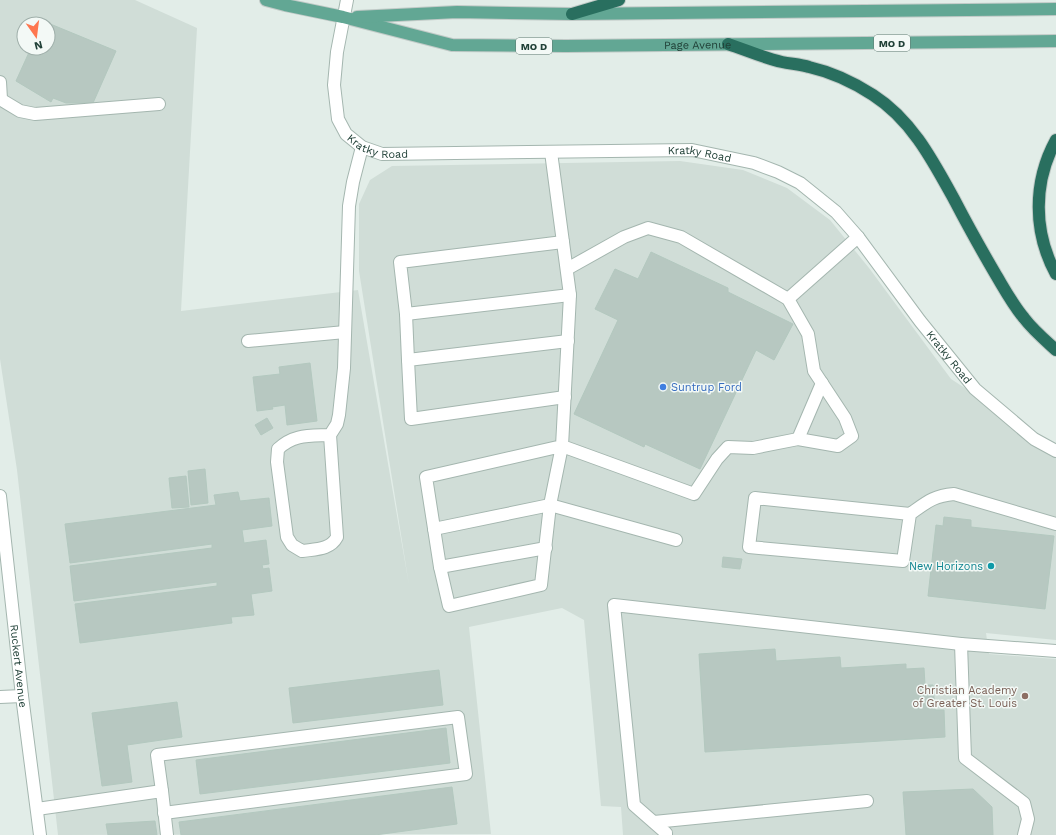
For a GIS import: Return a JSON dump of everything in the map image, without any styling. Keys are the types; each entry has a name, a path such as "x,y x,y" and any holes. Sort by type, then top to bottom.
{"highway":[{"path":"572,14 619,0"},
{"path":"728,44 782,62 808,66 829,73 873,95 892,109 908,125 921,142 1013,304 1024,319 1056,350"},
{"path":"1056,140 1044,166 1039,188 1038,207 1046,251 1056,274"}],"main road":[{"name":"Page Avenue","path":"266,0 343,17 452,45 559,46 1056,41"},
{"name":"Page Avenue","path":"343,17 456,12 572,14 1056,9"}],"street":[{"name":"Kratky Road","path":"347,0 336,52 334,85 338,119 346,134 362,147 382,154 692,150 754,163 778,172 800,183 836,212 858,237 920,321 975,389 1034,439 1056,451"},
{"path":"0,82 0,99 20,112 35,114 160,104"},
{"path":"330,434 297,437 286,442 278,449 277,462 287,537 292,545 302,551 328,547 334,543 337,537 330,434 339,415 344,368 349,206 353,182 362,147"},
{"path":"551,152 566,269 570,295 562,446 550,505 541,585 449,606 440,567 426,477 562,446 694,494 717,459 728,447 753,448 798,439 838,446 852,436 845,418 814,371 808,334 788,299 681,237 648,228 624,237 566,269"},
{"path":"788,299 858,237"},
{"path":"563,242 400,262 406,314 411,419 565,398"},
{"path":"406,314 570,295"},
{"path":"248,341 345,332"},
{"path":"408,360 568,341"},
{"path":"798,439 822,383"},
{"path":"910,514 903,561 749,547 754,498 910,514 926,502 939,496 954,494 1056,524"},
{"name":"Ruckert Avenue","path":"0,496 22,696 40,835"},
{"path":"434,529 550,505 676,540"},
{"path":"440,567 546,548"},
{"path":"666,835 666,833 634,805 614,605 961,644 1056,651"},
{"path":"961,644 965,758 1024,803 1028,819 1024,835"},
{"path":"0,697 22,696"},
{"path":"164,813 466,774 458,717 157,755 162,791 164,813 167,835"},
{"path":"37,808 162,791"},
{"path":"654,822 867,801"}],"shaded area":[{"path":"0,0 135,0 197,28 181,311 358,290 409,585 359,271 359,204 370,180 392,166 680,161 743,170 787,188 830,220 869,268 951,379 1056,447 1056,640 986,633 989,654 1056,659 1056,835 623,835 621,807 601,806 584,620 562,608 469,627 491,834 58,835 17,470 0,359"}],"building":[{"path":"56,26 116,51 93,103 66,103 53,98 51,102 16,81 27,56 56,56"},
{"name":"Suntrup Ford","path":"651,252 728,288 728,292 793,324 774,360 756,350 700,469 645,444 644,447 574,414 618,320 595,309 615,269 638,279"},
{"path":"310,363 317,421 287,425 285,405 272,407 273,409 257,411 253,377 280,374 279,367"},
{"path":"267,418 273,428 261,435 255,425"},
{"path":"205,469 208,503 191,505 188,471"},
{"path":"186,476 189,507 172,508 169,478"},
{"path":"238,492 240,501 269,498 272,526 242,530 244,543 266,540 269,564 262,565 263,569 269,568 272,591 251,594 254,615 231,617 232,623 80,643 75,604 217,586 217,582 74,601 70,566 212,548 212,544 70,563 65,524 216,505 214,495"},
{"name":"New Horizons","path":"944,517 971,520 971,527 1054,536 1045,609 928,596 936,525 943,526"},
{"path":"723,557 742,559 740,569 722,567"},
{"path":"775,649 776,661 840,657 841,668 906,664 906,669 924,668 925,685 933,685 935,710 944,710 945,737 705,752 699,654"},
{"path":"439,670 443,705 293,723 289,688"},
{"path":"177,702 182,737 127,745 132,782 102,786 92,713"},
{"path":"446,728 450,763 200,794 196,760"},
{"path":"452,787 457,824 375,835 181,835 179,822"},
{"path":"973,789 992,807 993,835 906,835 903,792"},
{"path":"155,821 157,835 108,835 106,824"}],"place":[{"name":"Suntrup Ford","path":"663,387"},
{"name":"New Horizons","path":"991,566"},
{"name":"Christian Academy of Greater St. Louis","path":"1025,696"}]}
